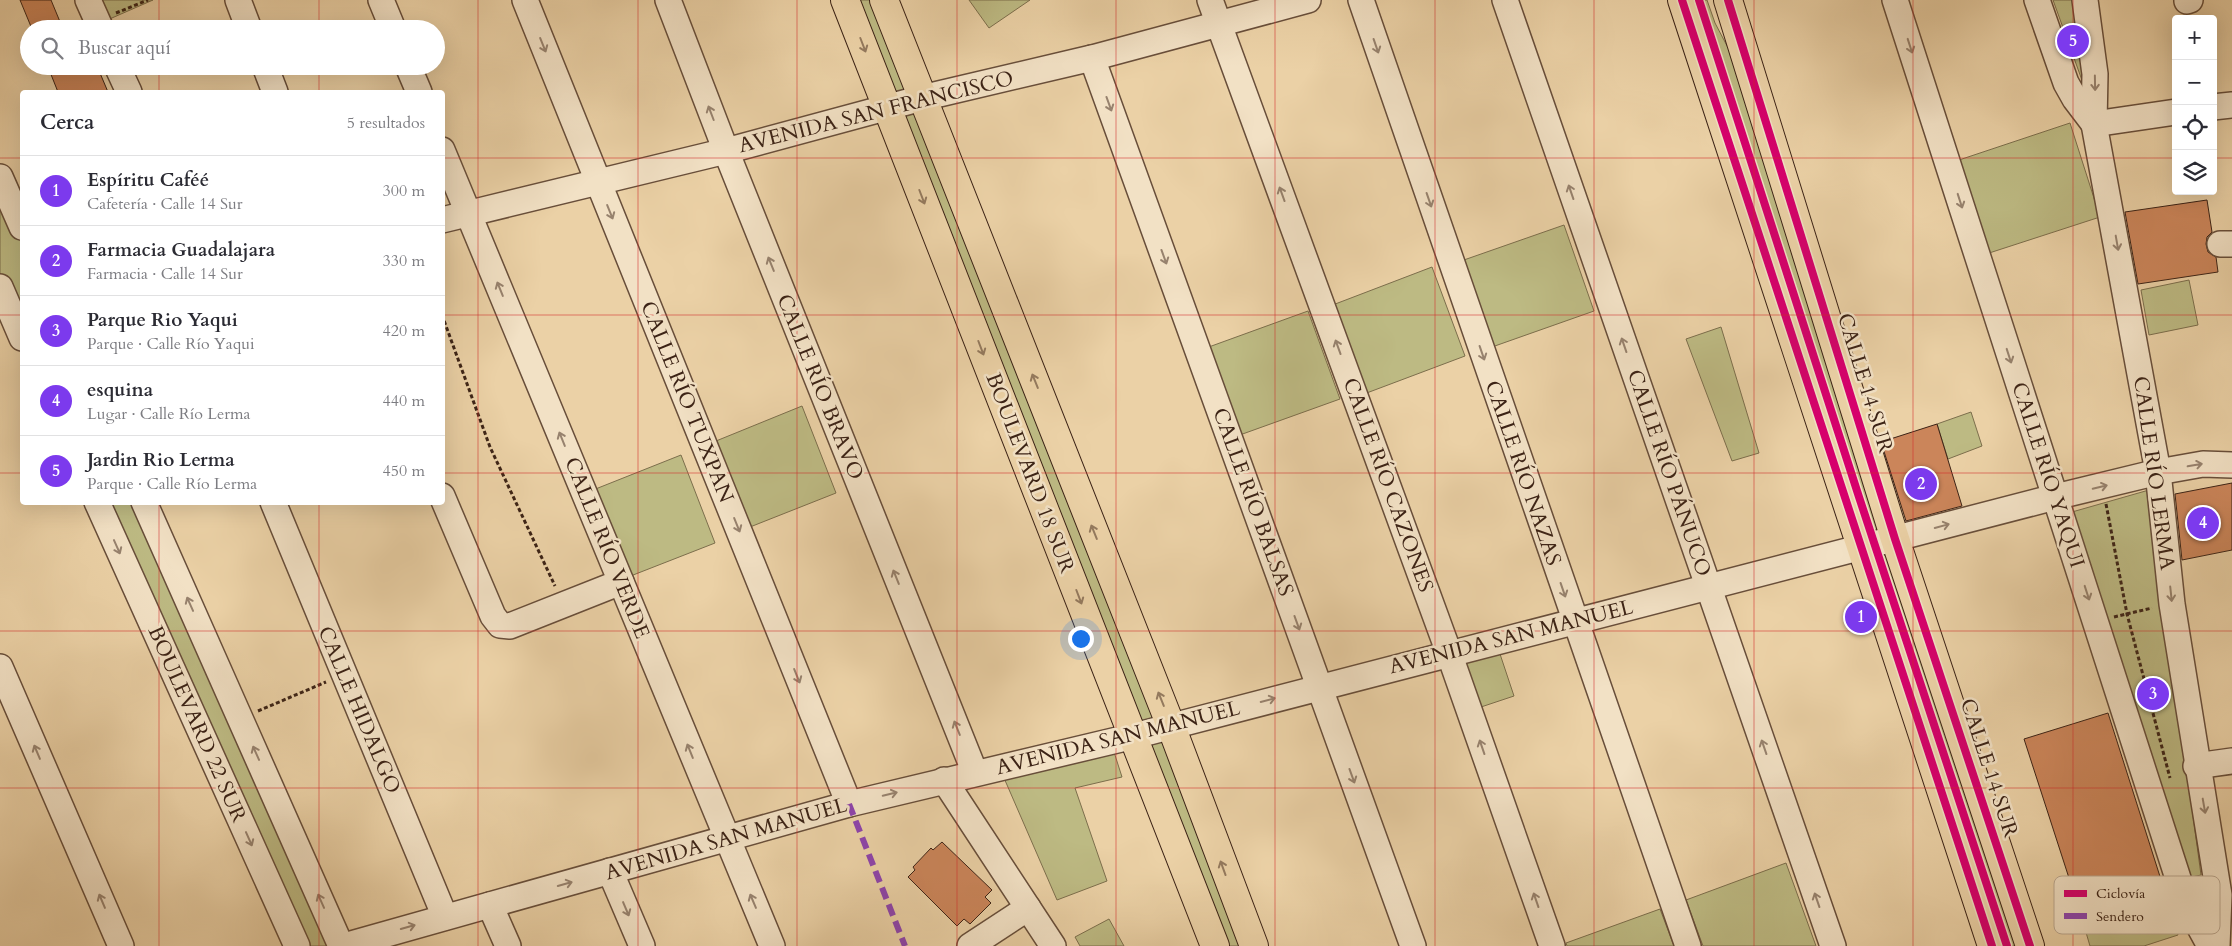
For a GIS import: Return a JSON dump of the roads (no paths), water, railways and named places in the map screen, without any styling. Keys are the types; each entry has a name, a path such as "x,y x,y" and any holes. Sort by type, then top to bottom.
{"main road":[{"name":"BOULEVARD 18 SUR","path":"845,0 1215,946"},
{"name":"BOULEVARD 18 SUR","path":"884,0 1171,726 1254,946"},
{"path":"1682,0 1992,946"},
{"path":"1713,0 1725,25 1742,51"},
{"name":"CALLE 14 SUR","path":"1728,0 1742,51 1895,539 2030,946"},
{"path":"1169,830 1204,814"},
{"path":"1199,906 1233,893"}],"street":[{"path":"88,0 102,20"},
{"path":"238,0 246,20"},
{"path":"381,0 389,20"},
{"name":"CALLE RÍO TUXPAN","path":"525,0 849,804"},
{"name":"CALLE RÍO BRAVO","path":"668,0 726,151 975,773"},
{"name":"CALLE RÍO CAZONES","path":"1210,0 1450,652 1552,946"},
{"name":"AVENIDA SAN FRANCISCO","path":"445,219 726,151 922,98 1092,58 1308,0"},
{"name":"CALLE RÍO NAZAS","path":"1361,0 1574,621 1688,946"},
{"name":"CALLE RÍO PÁNUCO","path":"1505,0 1834,946"},
{"name":"CALLE RÍO YAQUI","path":"1895,0 2177,876"},
{"path":"2037,0 2066,83 2075,99 2094,124 2172,113"},
{"name":"CALLE RÍO LERMA","path":"2085,0 2095,74 2094,124 2158,472 2172,604 2196,766 2226,894 2220,929"},
{"name":"CALLE RÍO BALSAS","path":"1092,58 1413,946"},
{"path":"121,75 128,90"},
{"path":"269,75 275,90"},
{"path":"412,75 418,90"},
{"path":"2217,106 2232,104"},
{"name":"CALLE RÍO VERDE","path":"445,157 772,946"},
{"path":"0,177 20,222"},
{"path":"0,287 16,332"},
{"name":"AVENIDA SAN MANUEL","path":"343,946 849,804 1134,736 1450,652 2055,497 2158,472 2203,464 2232,465"},
{"path":"445,503 493,616 500,625 510,626 621,582"},
{"name":"BOULEVARD 22 SUR","path":"98,505 297,946"},
{"name":"BOULEVARD 22 SUR","path":"145,505 343,946"},
{"name":"CALLE HIDALGO","path":"274,505 445,917"},
{"path":"0,667 121,946"},
{"path":"2196,766 2232,762"},
{"path":"944,780 1053,946"},
{"path":"610,871 642,946"},
{"path":"490,905 508,946"},
{"path":"970,946 1028,908"},
{"name":"CALLE RÍO YAQUI","path":"2203,934 2210,946"}],"place":[{"name":"Jardin Rio Lerma","path":"2073,41"},
{"name":"Farmacia Guadalajara","path":"1921,484"},
{"name":"esquina","path":"2203,523"},
{"name":"Espíritu Caféé","path":"1861,617"},
{"name":"Parque Rio Yaqui","path":"2153,694"}]}
